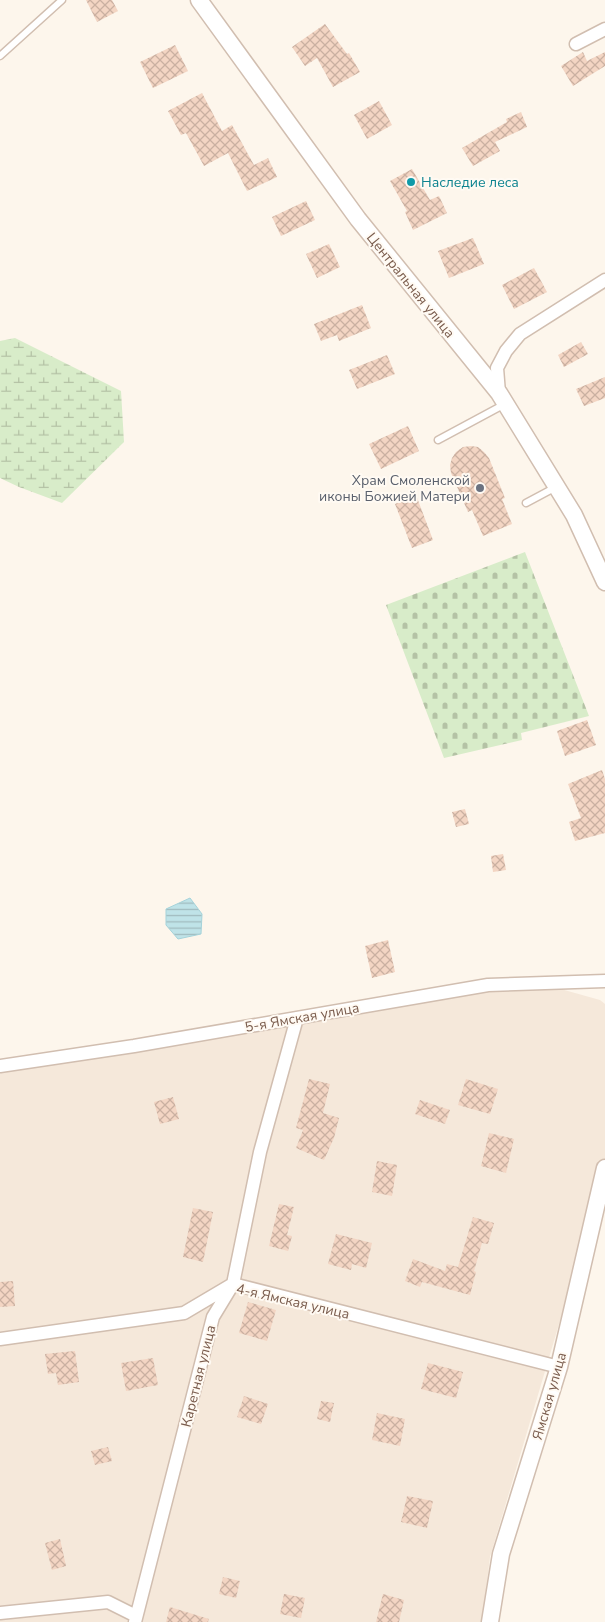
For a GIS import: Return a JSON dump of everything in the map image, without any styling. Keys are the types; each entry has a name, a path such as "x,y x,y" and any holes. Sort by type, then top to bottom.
{"street":[{"name":"Центральная улица","path":"199,0 358,219 502,398 574,515 605,582"},
{"path":"576,44 605,29"},
{"path":"502,398 497,368 506,351 520,334 605,280"},
{"name":"5-я Ямская улица","path":"0,1066 488,985 605,981"},
{"name":"Каретная улица","path":"136,1619 213,1317 233,1284 260,1152 297,1018"},
{"name":"Ямская улица","path":"490,1622 501,1554 559,1367 605,1168"},
{"name":"4-я Ямская улица","path":"0,1339 184,1313 233,1284 559,1367"},
{"path":"0,1613 108,1602 136,1619"}],"lane":[{"path":"0,56 62,0"},
{"path":"438,440 502,398"},
{"path":"526,503 556,487"}],"shaded area":[{"path":"550,986 600,1000 605,1004 605,1159 596,1199 490,1557 482,1622 0,1622 0,1071 489,988"}],"green space":[{"path":"15,338 121,391 124,442 62,503 0,478 0,341"},
{"path":"525,552 589,716 521,733 522,740 444,758 386,605"}],"water":[{"path":"190,898 202,914 201,934 178,939 166,925 166,909"}],"building":[{"path":"86,0 112,0 118,11 97,22"},
{"path":"325,24 347,54 349,53 360,72 333,87 317,58 305,66 292,47"},
{"path":"175,45 188,71 153,88 140,62"},
{"path":"583,52 587,61 605,52 605,66 573,86 561,66"},
{"path":"202,93 222,131 232,125 254,165 268,158 277,177 247,191 228,153 204,166 186,133 181,135 168,111"},
{"path":"379,101 392,125 367,139 354,115"},
{"path":"521,112 527,127 495,142 500,151 473,166 462,148 507,122 506,119"},
{"path":"412,169 430,200 439,196 447,213 413,230 405,212 407,211 390,181"},
{"path":"306,201 315,220 281,236 272,217"},
{"path":"473,238 484,264 449,278 438,251"},
{"path":"329,244 340,267 317,278 306,254"},
{"path":"534,268 547,292 514,309 502,285"},
{"path":"362,305 371,328 339,341 337,335 321,341 314,324"},
{"path":"581,342 588,354 564,367 558,355"},
{"path":"387,355 395,374 357,389 349,370"},
{"path":"605,377 605,398 584,406 576,389"},
{"path":"408,426 419,451 381,469 369,444"},
{"name":"Храм Смоленской иконы Божией Матери","path":"463,447 478,447 489,458 505,498 502,499 512,524 483,536 472,510 468,512 451,473 450,465 456,452"},
{"path":"416,495 433,540 412,548 395,504"},
{"path":"587,720 596,745 565,756 557,731"},
{"path":"602,770 605,779 605,833 575,841 569,822 581,818 568,784"},
{"path":"465,809 469,824 456,827 452,812"},
{"path":"503,854 506,870 493,872 491,856"},
{"path":"388,940 395,972 372,978 365,946"},
{"path":"309,1079 330,1084 323,1113 339,1118 334,1138 324,1160 296,1148 303,1130 296,1128"},
{"path":"466,1079 498,1089 490,1114 458,1105"},
{"path":"173,1097 179,1119 160,1124 154,1102"},
{"path":"420,1100 450,1110 445,1124 415,1114"},
{"path":"489,1133 514,1139 506,1173 481,1166"},
{"path":"377,1161 397,1165 392,1196 372,1192"},
{"path":"279,1204 294,1207 287,1235 292,1236 288,1251 269,1246"},
{"path":"193,1208 213,1212 203,1262 183,1257"},
{"path":"473,1217 494,1223 488,1244 482,1243 470,1295 422,1282 420,1287 405,1281 413,1259 445,1271 447,1264 458,1267"},
{"path":"336,1234 372,1243 366,1268 352,1264 351,1270 328,1264"},
{"path":"13,1281 15,1306 0,1307 0,1282"},
{"path":"248,1302 276,1310 267,1341 239,1333"},
{"path":"75,1351 79,1382 58,1385 56,1373 48,1374 45,1354"},
{"path":"153,1358 158,1385 126,1391 121,1363"},
{"path":"428,1363 463,1372 456,1398 421,1389"},
{"path":"244,1396 268,1404 261,1424 237,1417"},
{"path":"321,1401 334,1403 330,1422 317,1419"},
{"path":"377,1413 405,1419 400,1446 372,1440"},
{"path":"108,1447 112,1461 95,1465 91,1451"},
{"path":"407,1496 433,1501 427,1528 401,1522"},
{"path":"60,1539 66,1566 52,1570 45,1543"},
{"path":"223,1577 240,1581 236,1598 219,1594"},
{"path":"284,1594 305,1598 301,1618 280,1614"},
{"path":"383,1594 404,1600 399,1622 376,1622"},
{"path":"170,1607 209,1619 208,1622 166,1622"}],"place":[{"name":"Наследие леса","path":"411,182"},
{"name":"Храм Смоленской иконы Божией Матери","path":"480,488"}]}
